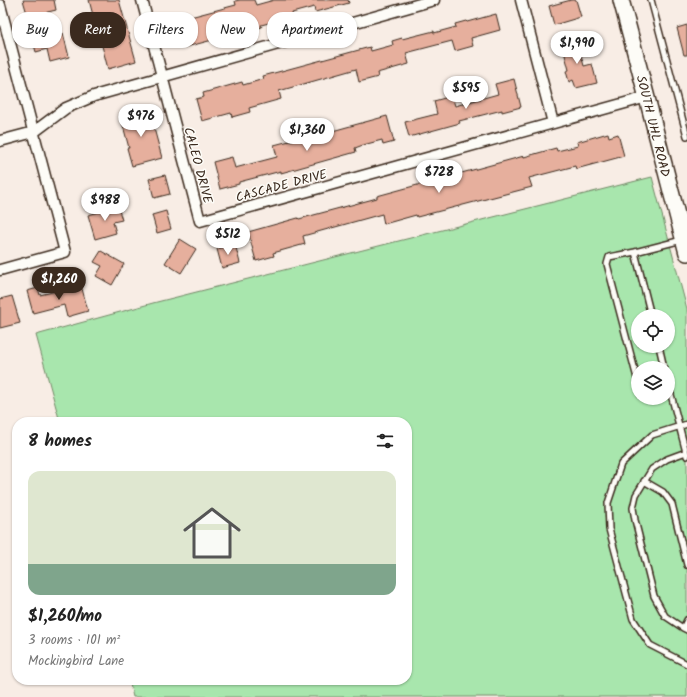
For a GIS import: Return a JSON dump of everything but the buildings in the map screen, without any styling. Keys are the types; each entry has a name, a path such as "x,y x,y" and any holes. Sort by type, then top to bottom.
{"main road":[{"name":"SOUTH UHL ROAD","path":"622,0 685,246"}],"street":[{"name":"CALEO DRIVE","path":"142,0 200,221"},
{"path":"0,142 34,132 66,108 94,96 434,0"},
{"path":"521,0 553,123"},
{"path":"0,5 65,252 0,270"},
{"name":"CASCADE DRIVE","path":"200,221 647,96"}],"lane":[{"path":"651,0 687,136"},
{"path":"632,361 607,264 609,257 635,252 685,246"},
{"path":"635,252 649,309"},
{"path":"674,405 686,454 667,459 652,469 636,495 633,508 634,520 654,596 665,616 685,629 687,620"},
{"path":"687,424 652,435 621,464 608,503 609,529 633,619 650,645 687,664"},
{"path":"644,481 663,492 672,504 687,565"}],"green space":[{"path":"652,177 687,309 687,697 133,697 130,685 412,685 412,417 59,417 36,335 153,303"}]}
